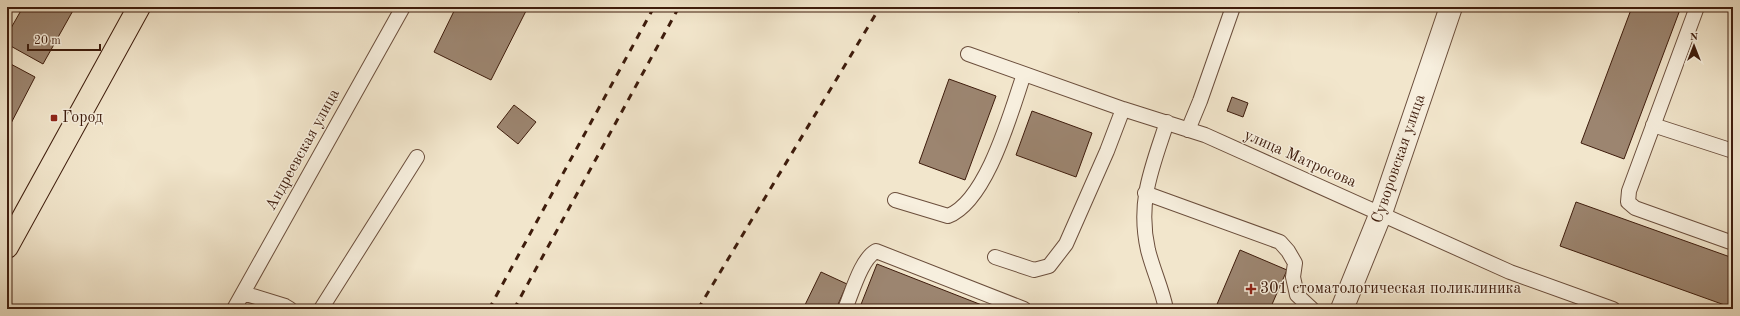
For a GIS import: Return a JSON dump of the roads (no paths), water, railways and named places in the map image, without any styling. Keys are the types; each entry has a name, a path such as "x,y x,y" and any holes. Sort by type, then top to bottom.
{"main road":[{"path":"9,239 139,7"}],"street":[{"name":"Суворовская улица","path":"1342,309 1381,213 1451,7"}],"lane":[{"name":"Андреевская улица","path":"234,309 403,7"},
{"path":"1188,130 1200,101 1233,7"},
{"path":"1696,7 1629,191 1628,202 1635,208 1733,244"},
{"name":"улица Матросова","path":"968,54 1123,109 1205,135 1510,272 1613,309"},
{"path":"895,200 948,216 962,209 990,167 1024,74"},
{"path":"995,257 1034,270 1050,266 1066,244 1107,151 1123,109"},
{"path":"1166,309 1148,251 1143,218 1145,193 1167,122"},
{"path":"1653,125 1733,151"},
{"path":"322,309 417,157"},
{"path":"1145,193 1280,242 1288,251 1295,263 1293,277 1297,294 1312,309"},
{"path":"845,309 869,254 876,251 1024,309"},
{"path":"243,293 285,306 290,309"}],"railway":[{"path":"489,309 654,7"},
{"path":"514,309 679,7"},
{"path":"698,309 880,7"}],"place":[{"name":"Город","path":"54,118"},
{"name":"301 стоматологическая поликлиника","path":"1251,289"}]}
